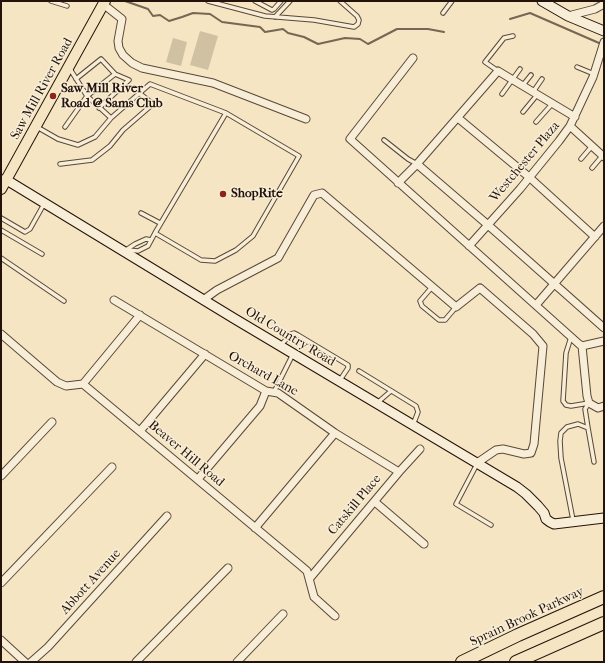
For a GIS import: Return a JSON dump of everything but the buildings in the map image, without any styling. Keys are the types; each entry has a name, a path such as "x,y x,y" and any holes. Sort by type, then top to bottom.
{"highway":[{"name":"Sprain Brook Parkway","path":"462,662 539,625 604,597"},
{"path":"516,662 604,623"}],"main road":[{"name":"Saw Mill River Road","path":"2,183 36,126 104,3"}],"street":[{"path":"542,1 568,16 604,31"},
{"path":"104,3 122,19 118,40 123,55 142,68 213,84 306,119"},
{"path":"568,16 595,9 604,4"},
{"name":"Westchester Plaza","path":"469,246 529,177 570,126 594,74 604,42"},
{"path":"413,58 350,140 582,346 586,396 589,403 598,408 604,406"},
{"path":"398,182 417,164 498,71 575,117"},
{"path":"458,118 529,177 595,236"},
{"path":"570,126 603,156"},
{"path":"417,164 604,328"},
{"name":"Old Country Road","path":"2,183 44,204 124,250 203,300 477,463 526,494 544,513 546,519 554,524 573,522"},
{"path":"203,300 217,290 278,258 314,195 322,193 456,307 480,288 533,334 542,346 534,444 531,453 524,454 503,449 496,450 477,463"},
{"path":"536,305 604,226"},
{"name":"Orchard Lane","path":"114,300 266,391 278,393 335,432 399,472"},
{"path":"1,334 57,382 66,386 83,384 140,316"},
{"path":"582,346 594,342 604,341"},
{"path":"140,431 205,354"},
{"name":"Beaver Hill Road","path":"83,384 307,571 314,597 335,616"},
{"path":"198,479 260,406 266,391"},
{"path":"1,476 52,422"},
{"path":"256,528 335,432"},
{"name":"Catskill Place","path":"310,578 420,449"},
{"path":"1,583 112,467"},
{"path":"375,502 424,544"},
{"name":"Abbott Avenue","path":"31,662 48,647 167,516"},
{"path":"573,522 604,518"},
{"path":"136,662 228,568"},
{"path":"237,662 283,614"},
{"path":"1,640 25,662"}],"lane":[{"path":"51,1 67,6"},
{"path":"208,1 258,14 314,20 354,27 358,24 359,20 357,16 340,1"},
{"path":"255,1 272,10 274,10 281,1"},
{"path":"275,17 290,1"},
{"path":"443,12 452,1"},
{"path":"498,71 485,62 504,38 512,36"},
{"path":"76,79 101,59 115,74 129,80 99,108"},
{"path":"69,67 86,96 111,118"},
{"path":"577,67 594,74"},
{"path":"502,94 520,68"},
{"path":"65,127 86,96 115,74"},
{"path":"523,86 531,75"},
{"path":"523,112 542,80"},
{"path":"36,126 58,139 78,144 95,137 111,118 150,84 226,113 299,156 253,236 236,250 214,261 201,260 155,233"},
{"path":"60,164 92,160 110,146 123,130 153,104 139,93"},
{"path":"536,122 552,104"},
{"path":"124,250 138,251 148,246 150,240 226,113"},
{"path":"384,140 417,164"},
{"path":"581,159 592,146"},
{"path":"592,168 603,156"},
{"path":"1,218 26,232 30,229 44,204"},
{"path":"141,213 160,223"},
{"path":"1,230 42,254"},
{"path":"124,250 146,239 150,240"},
{"path":"1,258 64,301"},
{"path":"432,287 420,301 422,306 439,320 445,320 456,307"},
{"path":"280,346 292,333 296,333 308,340 347,364 348,368 339,381"},
{"path":"571,337 566,354 563,400 568,406 589,403"},
{"path":"274,392 293,353"},
{"path":"359,371 416,406 418,412 413,425"},
{"path":"376,403 391,391"},
{"path":"589,403 585,409 594,462"},
{"path":"573,522 561,458 561,433 566,427 578,424 588,428"},
{"path":"477,463 456,504 491,525"}],"shaded area":[{"path":"200,31 218,36 208,70 190,65"},
{"path":"173,38 187,42 181,66 166,62"}],"waterway":[{"path":"125,1 148,9 153,16 160,15 169,21 193,13 210,14 222,22 260,27 265,32 283,29 288,33 304,37 318,44 345,38 360,39 368,44 397,29 428,29 444,32"},
{"path":"510,19 530,13 599,43"}],"place":[{"name":"Saw Mill River Road @ Sams Club","path":"53,96"},
{"name":"ShopRite","path":"223,194"}]}
